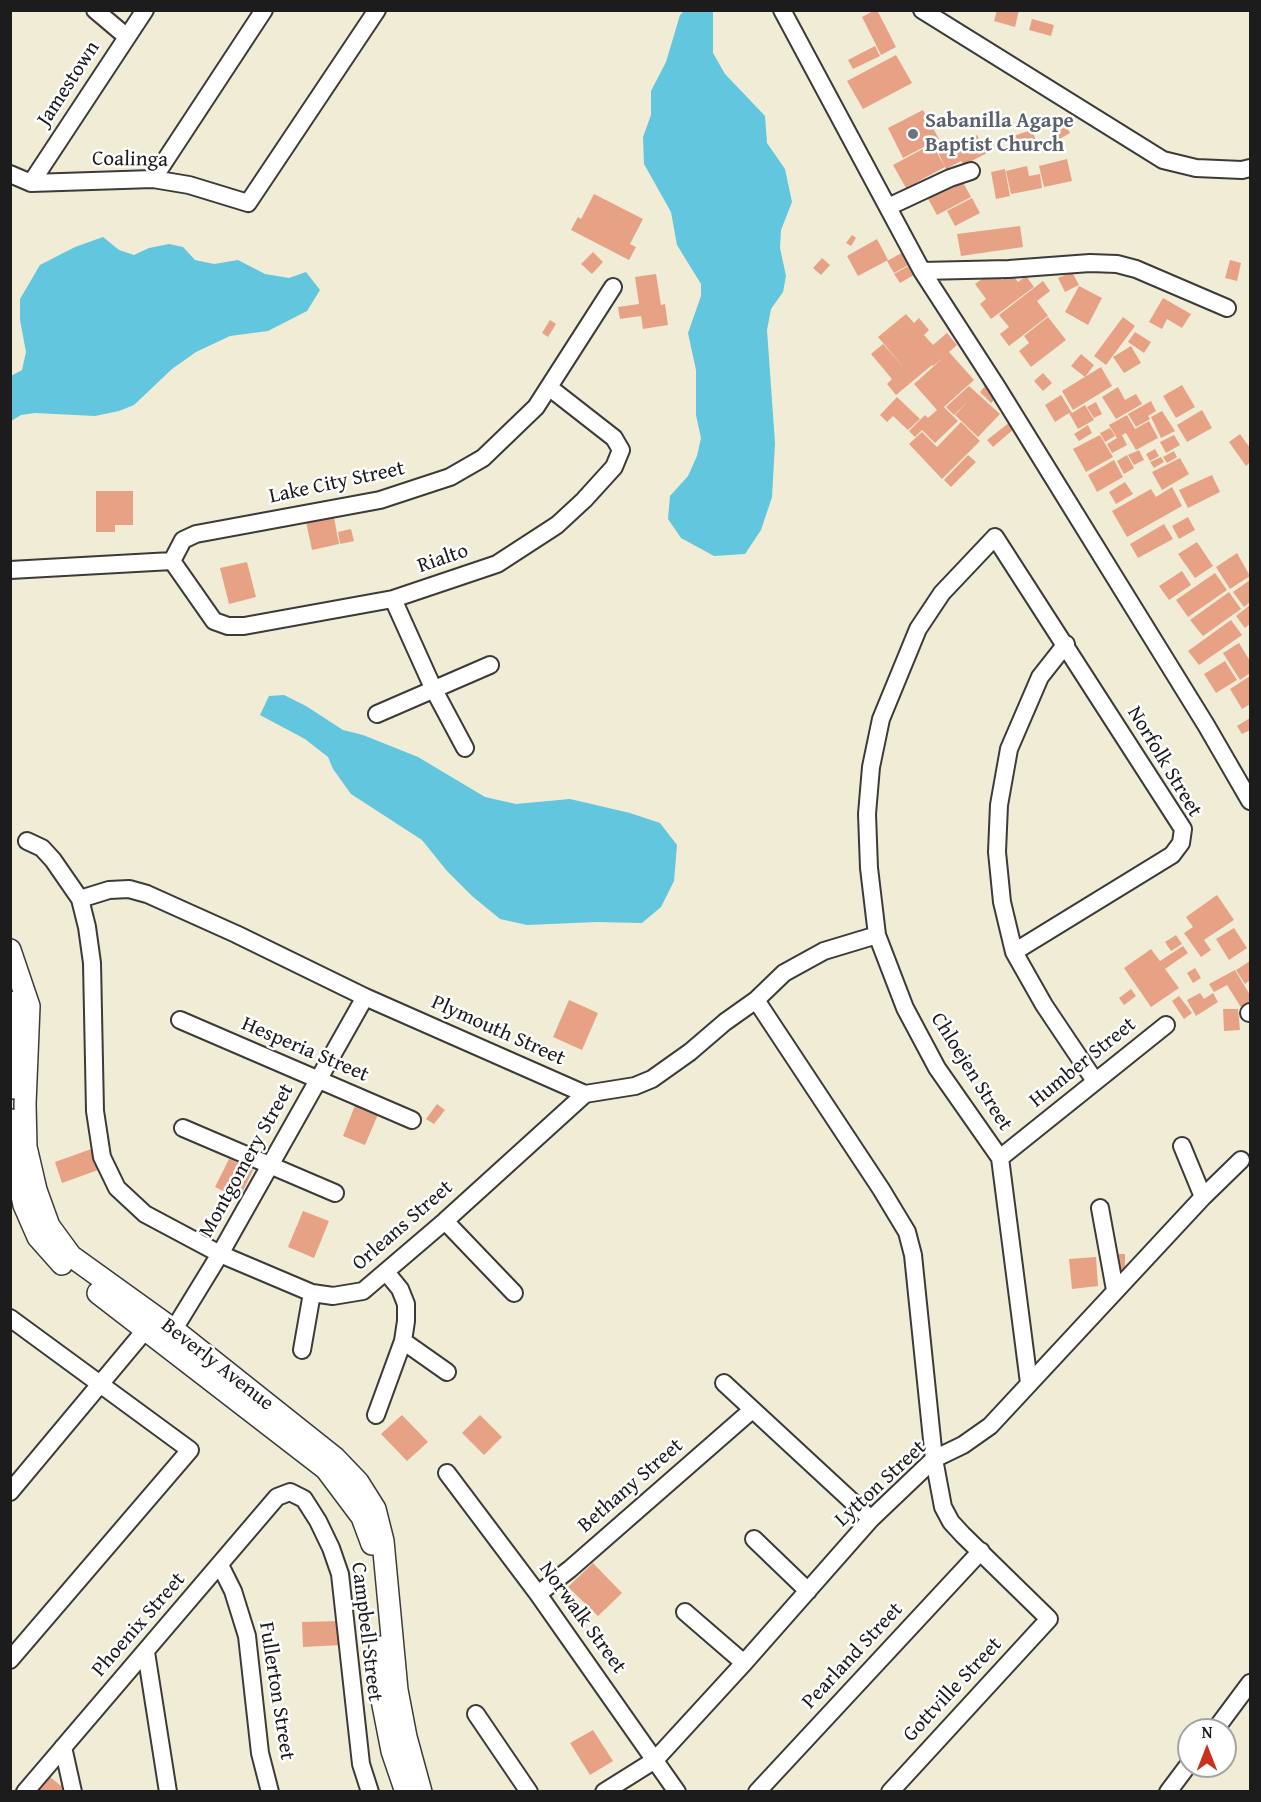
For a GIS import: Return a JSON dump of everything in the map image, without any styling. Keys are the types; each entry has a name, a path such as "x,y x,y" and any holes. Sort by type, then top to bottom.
{"street":[{"path":"95,10 127,37"},
{"name":"Jamestown","path":"31,183 145,10"},
{"path":"153,179 264,10"},
{"name":"Coalinga","path":"10,174 31,183 153,179 189,185 248,203 377,10"},
{"path":"782,10 922,271 997,387 1251,801"},
{"path":"922,10 1163,160 1196,168 1242,170 1251,168"},
{"path":"888,207 950,178 971,171"},
{"path":"922,271 1009,269 1090,263 1117,264 1137,269 1227,308"},
{"name":"Lake City Street","path":"172,561 183,540 196,534 380,500 450,477 483,458 536,407 613,287"},
{"name":"Rialto","path":"172,561 214,621 228,626 244,626 393,599 497,564 557,525 614,467 621,450 614,438 550,388"},
{"name":"Norfolk Street","path":"996,537 1183,829 1181,843 1172,855 1014,952"},
{"name":"Chloejen Street","path":"996,537 942,593 918,629 881,719 871,767 867,814 869,868 877,935 905,1008 937,1068 1000,1158 1029,1383"},
{"path":"10,570 172,561"},
{"path":"393,599 434,690 465,748"},
{"path":"1066,644 1040,677 1009,749 999,805 997,852 1002,902 1014,952 1044,1005 1095,1081"},
{"path":"378,714 490,665"},
{"path":"27,841 42,848 53,860 80,899"},
{"name":"Plymouth Street","path":"80,899 109,890 129,889 147,894 236,934 365,997 585,1094"},
{"name":"Orleans Street","path":"80,899 92,963 95,1111 102,1157 117,1188 145,1214 220,1254 312,1293 333,1296 363,1291 445,1221 585,1094"},
{"path":"585,1094 635,1086 652,1079 756,1000 784,973 824,951 877,935"},
{"name":"Beverly Avenue","path":"10,950 29,1006 25,1104 16,1148"},
{"name":"Montgomery Street","path":"170,1337 270,1167 365,997"},
{"path":"756,1000 882,1189 907,1232 913,1255 934,1458 943,1507 951,1522 981,1551"},
{"name":"Beverly Avenue","path":"10,1002 16,1148 24,1205 38,1237 63,1266 151,1323 335,1458 358,1482 375,1509 383,1541 397,1690 405,1737 421,1791"},
{"name":"Hesperia Street","path":"180,1020 412,1120"},
{"name":"Humber Street","path":"1000,1158 1166,1025"},
{"path":"183,1128 335,1193"},
{"path":"1182,1146 1203,1197"},
{"name":"Lytton Street","path":"604,1791 655,1760 808,1592 871,1519 934,1458 977,1437 990,1426 1115,1290 1241,1160"},
{"path":"1100,1208 1115,1290"},
{"path":"445,1221 513,1293"},
{"path":"376,1415 403,1341 406,1305 400,1289 386,1272"},
{"path":"302,1350 312,1293"},
{"path":"10,1660 190,1450 102,1385 12,1323"},
{"path":"10,1492 102,1385 151,1323"},
{"name":"Beverly Avenue","path":"170,1337 326,1469 362,1517 372,1544 380,1635 382,1700 392,1751 406,1791"},
{"path":"403,1341 447,1372"},
{"path":"724,1383 871,1519"},
{"name":"Bethany Street","path":"538,1594 570,1569 752,1410"},
{"name":"Norwalk Street","path":"447,1473 538,1594 677,1791"},
{"name":"Phoenix Street","path":"26,1791 277,1497 290,1492"},
{"name":"Campbell Street","path":"290,1492 304,1499 318,1521 331,1548 340,1575 361,1764 370,1791"},
{"path":"754,1539 808,1592"},
{"name":"Gottville Street","path":"890,1791 1049,1619 981,1551"},
{"name":"Pearland Street","path":"757,1791 981,1551"},
{"name":"Fullerton Street","path":"220,1565 233,1591 248,1636 260,1753 270,1791"},
{"path":"686,1612 744,1663"},
{"path":"146,1652 168,1791"},
{"path":"1224,1718 1251,1683"},
{"path":"476,1714 529,1791"},
{"path":"63,1747 73,1791"},
{"path":"1168,1791 1178,1778"}],"water":[{"path":"684,11 713,11 713,53 725,74 765,116 767,143 785,169 792,202 781,230 780,248 786,276 783,292 771,309 767,330 775,443 772,497 761,530 745,554 714,556 681,538 668,519 670,496 688,476 697,456 701,438 696,415 696,370 688,333 701,296 701,284 677,245 671,212 644,164 643,137 651,115 651,91 666,62 680,15"},
{"path":"103,237 119,250 134,255 149,248 169,244 183,247 195,260 214,264 238,260 265,274 289,278 306,272 320,290 307,311 268,331 230,336 196,352 172,369 134,405 95,416 35,413 21,415 11,421 11,376 22,370 26,352 20,320 20,299 40,265 75,247"},
{"path":"284,695 343,730 363,735 418,757 485,797 516,804 570,799 630,813 660,823 677,845 674,881 661,907 642,923 527,925 500,919 447,871 422,840 351,794 333,769 328,757 305,739 260,715 269,696"}],"building":[{"path":"875,10 896,47 881,55 862,17"},
{"path":"997,10 1019,10 1015,27 994,21"},
{"path":"1032,19 1054,25 1051,36 1029,30"},
{"path":"875,46 880,56 853,69 848,60"},
{"path":"896,55 912,83 863,109 847,81"},
{"name":"Sabanilla Agape Baptist Church","path":"923,110 939,139 903,158 888,128"},
{"path":"1062,118 1070,133 1056,141 1048,125"},
{"path":"1032,130 1038,146 1018,153 1013,136"},
{"path":"977,135 987,153 964,165 961,161 946,169 937,150 958,140 960,143"},
{"path":"932,144 945,167 906,188 893,165"},
{"path":"1067,159 1072,181 1044,187 1039,166"},
{"path":"1027,166 1029,176 1040,174 1042,188 1011,194 1006,171"},
{"path":"1005,169 1010,196 996,199 991,172"},
{"path":"960,177 971,197 937,215 926,195"},
{"path":"594,194 643,219 630,244 636,247 629,260 571,230 578,217 581,219"},
{"path":"972,198 980,213 955,226 947,211"},
{"path":"1020,226 1023,247 961,256 957,234"},
{"path":"852,235 856,238 851,246 846,243"},
{"path":"877,239 888,260 858,276 847,256"},
{"path":"907,250 914,262 894,273 887,261"},
{"path":"593,252 603,262 592,274 581,264"},
{"path":"822,258 830,265 821,275 813,268"},
{"path":"1230,260 1241,263 1237,281 1225,278"},
{"path":"914,263 919,272 900,283 894,274"},
{"path":"994,270 1002,280 1011,273 1018,282 1026,276 1034,287 991,319 980,304 986,299 975,284"},
{"path":"1072,272 1079,285 1065,292 1058,278"},
{"path":"656,274 661,305 665,304 668,325 643,329 641,316 620,319 618,307 639,304 635,277"},
{"path":"1043,281 1050,291 1037,301 1048,316 1009,346 1000,334 1009,327 999,315"},
{"path":"1079,286 1102,298 1088,325 1065,312"},
{"path":"1163,298 1191,314 1182,328 1167,319 1162,329 1149,322"},
{"path":"906,314 914,323 919,318 929,330 924,335 933,345 947,333 957,345 949,352 974,380 944,407 958,421 935,443 922,430 915,437 909,431 925,415 928,418 937,410 914,384 943,358 896,395 887,384 892,379 871,354 883,344 905,369 878,337"},
{"path":"1048,317 1066,340 1031,367 1019,351 1029,343 1024,336"},
{"path":"1123,317 1135,326 1106,365 1094,356"},
{"path":"550,320 556,324 548,337 542,333"},
{"path":"1135,332 1151,342 1144,353 1128,342"},
{"path":"1131,346 1141,363 1124,373 1113,357"},
{"path":"1081,354 1094,365 1085,377 1071,366"},
{"path":"1101,367 1112,386 1073,410 1062,391"},
{"path":"1043,373 1052,383 1043,391 1034,381"},
{"path":"1182,385 1195,407 1176,418 1163,396"},
{"path":"969,386 1000,414 978,437 955,415 968,401 954,415 946,407"},
{"path":"985,386 997,397 991,403 980,392"},
{"path":"1118,387 1125,400 1136,394 1142,404 1116,419 1102,397"},
{"path":"1061,395 1072,413 1085,405 1094,420 1078,429 1069,413 1055,422 1045,405"},
{"path":"897,397 920,419 908,430 893,416 887,422 880,415"},
{"path":"1151,401 1156,411 1148,416 1150,419 1136,427 1128,414"},
{"path":"1096,402 1102,414 1094,418 1087,407"},
{"path":"1202,410 1212,428 1187,442 1177,425"},
{"path":"1162,411 1175,431 1161,438 1151,417"},
{"path":"1127,415 1135,429 1149,421 1158,438 1136,450 1126,433 1122,435 1127,445 1112,453 1107,444 1117,438 1109,425"},
{"path":"961,422 980,441 942,479 909,444 922,432 937,447"},
{"path":"1010,422 1015,428 993,447 987,440"},
{"path":"1088,425 1092,433 1079,441 1074,434"},
{"path":"1110,428 1115,436 1105,442 1100,433"},
{"path":"1240,434 1250,448 1250,462 1246,466 1229,442"},
{"path":"1100,435 1113,457 1086,472 1073,449"},
{"path":"1174,435 1180,445 1166,453 1160,442"},
{"path":"1155,449 1159,456 1150,461 1146,454"},
{"path":"1139,450 1144,460 1134,465 1128,455"},
{"path":"1174,451 1177,457 1167,463 1163,457"},
{"path":"968,455 976,462 951,487 944,480"},
{"path":"1127,455 1134,468 1124,474 1117,461"},
{"path":"1161,457 1164,462 1154,468 1150,462"},
{"path":"1180,458 1189,474 1162,490 1152,472"},
{"path":"1114,460 1123,477 1097,492 1088,475"},
{"path":"1212,475 1220,492 1188,508 1179,490"},
{"path":"1125,482 1133,494 1116,504 1109,492"},
{"path":"1172,487 1182,506 1127,537 1112,511 1151,489 1156,497"},
{"path":"96,491 133,491 133,525 115,525 115,532 96,532"},
{"path":"333,512 339,544 312,550 305,517"},
{"path":"1188,517 1195,530 1179,539 1172,526"},
{"path":"1164,524 1173,539 1138,558 1130,544"},
{"path":"351,529 354,541 340,544 338,532"},
{"path":"1197,542 1213,566 1195,578 1178,554"},
{"path":"1237,553 1250,576 1230,589 1216,567"},
{"path":"247,562 256,597 229,604 220,568"},
{"path":"1182,571 1191,585 1169,600 1159,586"},
{"path":"1215,573 1227,590 1188,617 1176,600"},
{"path":"1250,580 1250,602 1244,607 1233,592"},
{"path":"1229,592 1241,609 1203,636 1190,620"},
{"path":"1250,605 1250,624 1245,628 1236,616"},
{"path":"1231,620 1242,635 1199,665 1188,651"},
{"path":"1239,643 1250,661 1250,673 1240,680 1223,653"},
{"path":"1225,661 1237,680 1216,693 1204,674"},
{"path":"1250,676 1250,704 1242,709 1230,689"},
{"path":"1250,718 1250,730 1242,734 1237,726"},
{"path":"1217,895 1234,920 1204,940 1211,950 1201,957 1184,933 1193,927 1186,917"},
{"path":"1234,928 1247,948 1229,960 1216,939"},
{"path":"1176,935 1182,944 1171,951 1165,942"},
{"path":"1183,946 1188,953 1165,969 1179,988 1151,1007 1124,968 1151,949 1160,961"},
{"path":"1250,961 1250,980 1245,984 1236,970"},
{"path":"1195,968 1201,978 1193,983 1187,973"},
{"path":"1235,970 1250,995 1250,1004 1242,1009 1227,985 1214,992 1209,984"},
{"path":"1131,989 1136,996 1124,1005 1119,998"},
{"path":"1200,993 1204,999 1213,993 1218,1002 1196,1016 1187,1000"},
{"path":"1179,996 1192,1013 1184,1019 1172,1001"},
{"path":"569,1000 598,1013 582,1050 553,1037"},
{"path":"1223,1009 1238,1009 1240,1030 1224,1031"},
{"path":"356,1103 379,1112 365,1145 343,1136"},
{"path":"437,1104 445,1110 434,1124 426,1119"},
{"path":"94,1148 101,1169 62,1183 55,1162"},
{"path":"229,1159 253,1170 239,1199 215,1187"},
{"path":"303,1211 329,1221 314,1258 288,1247"},
{"path":"1116,1254 1125,1254 1125,1269 1117,1269"},
{"path":"1096,1257 1098,1286 1072,1289 1069,1259"},
{"path":"402,1415 428,1442 407,1461 381,1434"},
{"path":"480,1415 502,1437 484,1455 462,1433"},
{"path":"593,1563 622,1593 598,1616 568,1587"},
{"path":"340,1621 342,1645 303,1647 302,1622"},
{"path":"593,1730 613,1761 590,1775 570,1743"},
{"path":"50,1777 65,1789 63,1792 38,1792"}],"place":[{"name":"Sabanilla Agape Baptist Church","path":"913,134"}]}
